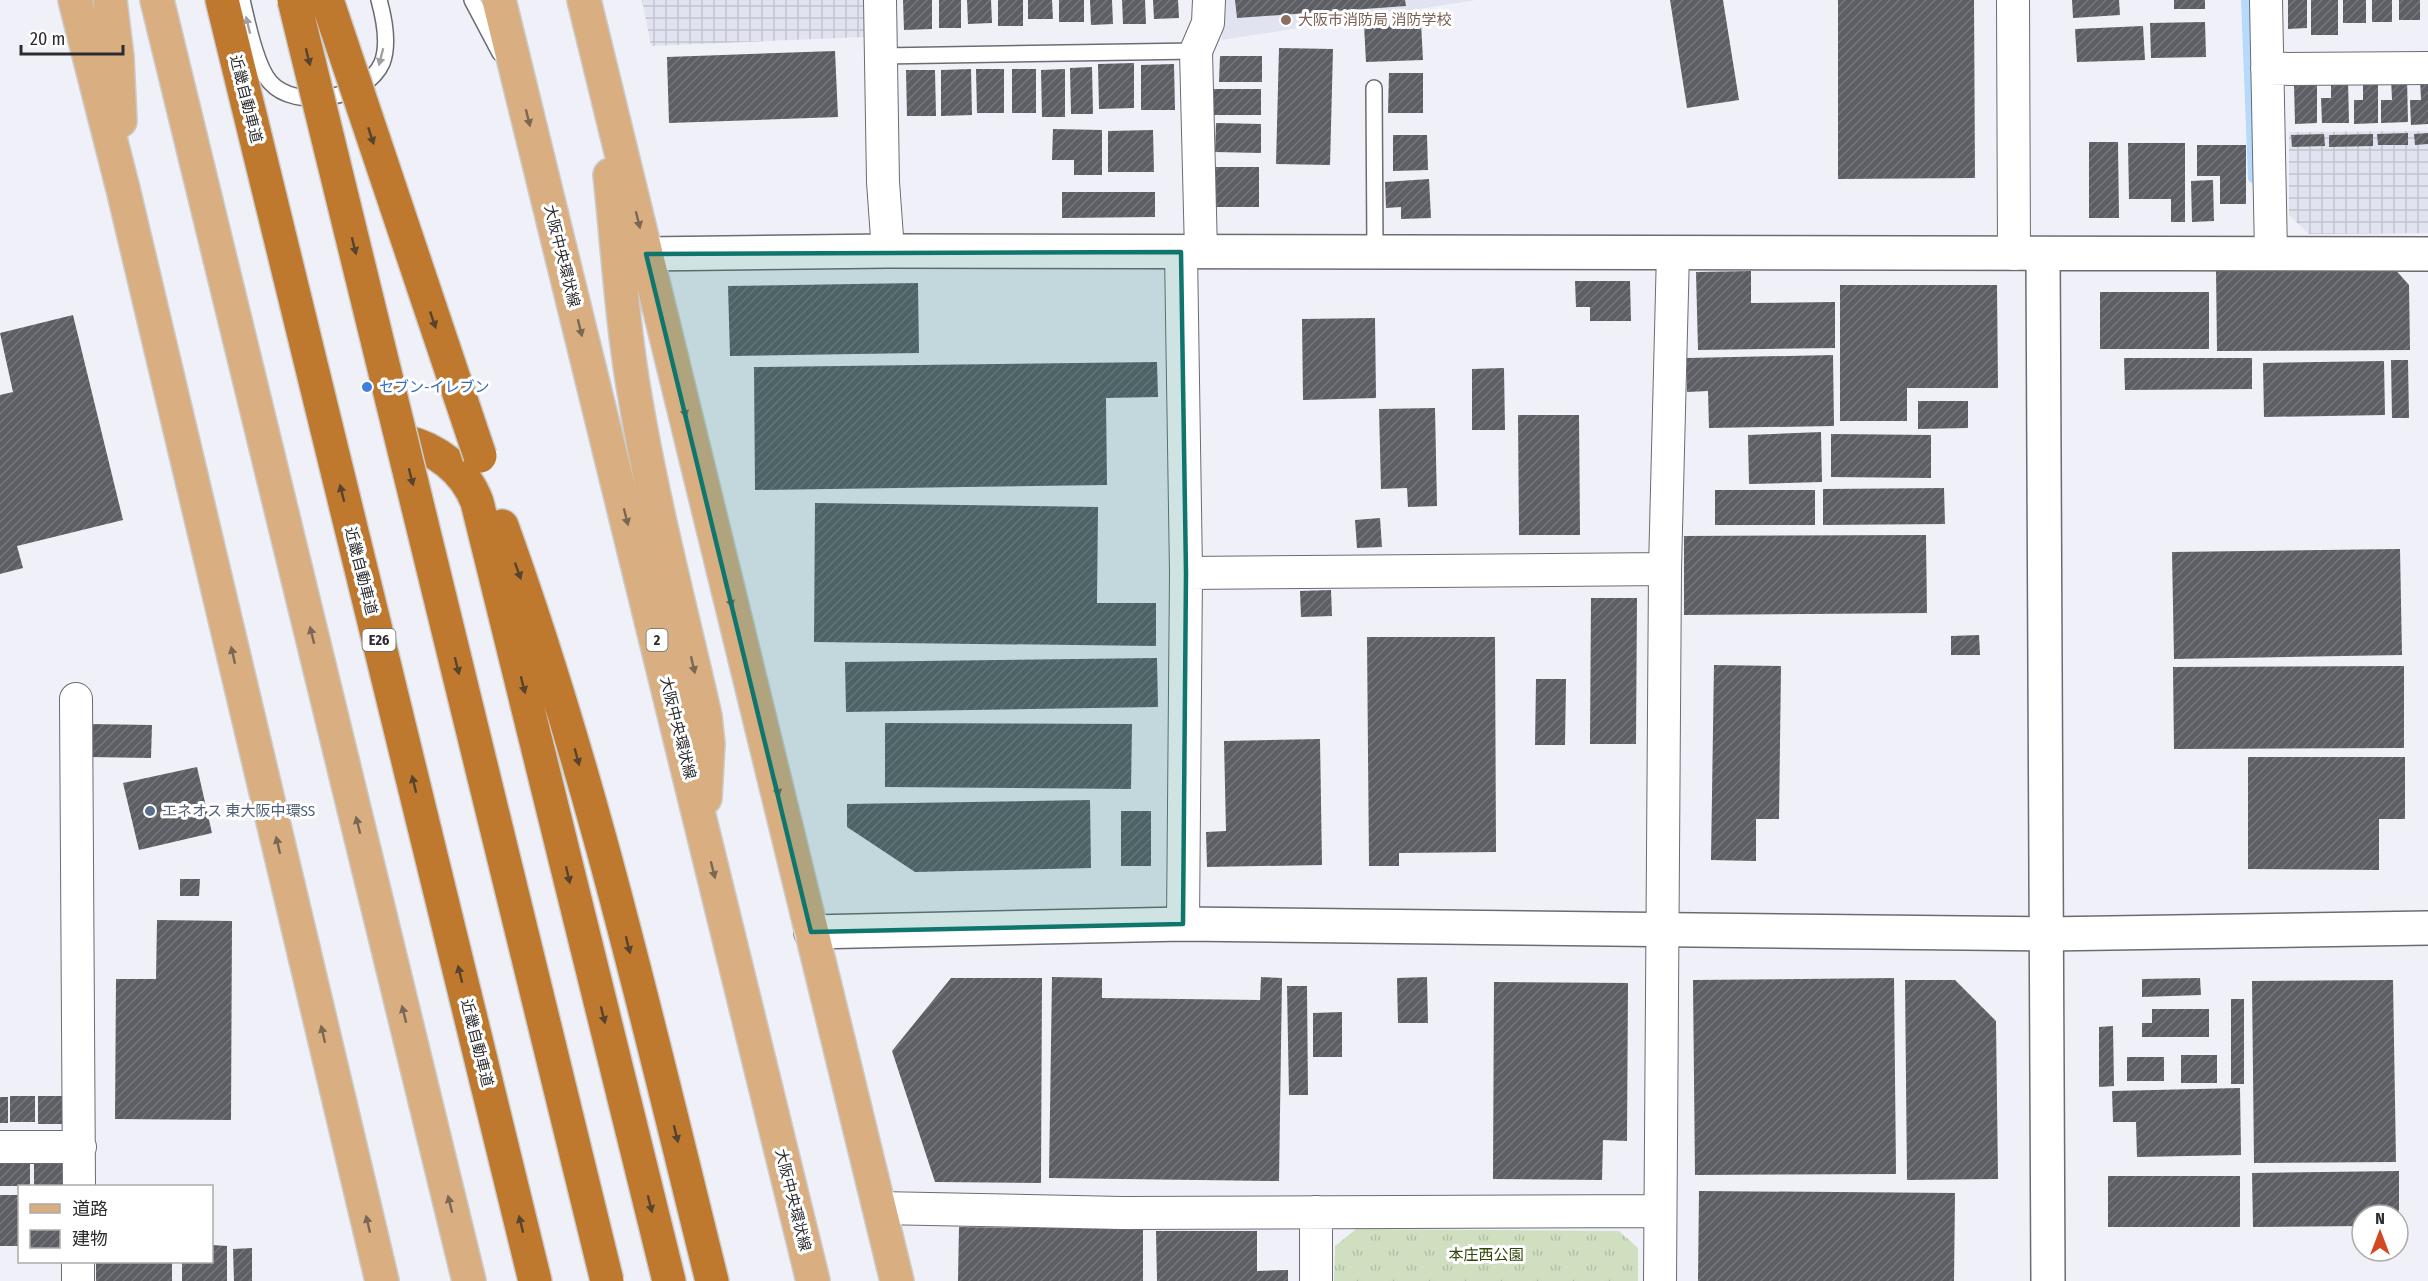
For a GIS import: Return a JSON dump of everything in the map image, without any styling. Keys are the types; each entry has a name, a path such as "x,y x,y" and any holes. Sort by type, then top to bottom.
{"highway":[{"name":"近畿自動車道","path":"222,0 535,1281"},
{"path":"294,0 607,1281"},
{"path":"327,0 568,723 625,933 712,1281"},
{"path":"404,441 422,445 437,454 467,480 473,490 669,1281"}],"main road":[{"path":"75,0 123,189 382,1281"},
{"path":"110,0 117,57 123,189"},
{"path":"157,0 469,1281"},
{"name":"大阪中央環状線","path":"499,0 813,1281"},
{"path":"584,0 897,1281"},
{"path":"601,69 618,270 634,395 647,465 705,716 708,744 704,832"}],"street":[{"path":"880,0 888,251"},
{"path":"1183,924 1186,573 1196,51 1208,23 1209,0"},
{"path":"2013,0 2028,254 2046,934 2048,1281"},
{"path":"2266,0 2271,254"},
{"path":"2267,69 2428,68"},
{"path":"646,254 888,251 2428,254"},
{"path":"1660,1281 1665,569 1673,252"},
{"path":"1186,573 1665,569"},
{"path":"76,699 79,1185"},
{"path":"812,932 1183,924 2046,934 2428,928"},
{"path":"0,1147 80,1147"},
{"path":"879,1208 1122,1213 1660,1211"},
{"path":"1316,1212 1316,1281"},
{"path":"78,1263 78,1281"}],"lane":[{"path":"242,0 253,43 269,82 286,94 308,99 348,92 362,85 381,63 384,22 379,0"},
{"path":"472,0 520,87"},
{"path":"881,56 1196,51"},
{"path":"1374,88 1375,252"}],"highlighted area":[{"path":"1181,252 1186,573 1183,924 811,932 646,254"}],"shaded area":[{"path":"642,0 864,0 865,37 651,46"},
{"name":"大阪市消防局 消防学校","path":"1223,0 1476,0 1222,40"},
{"path":"2428,131 2428,233 2309,234 2289,215 2289,132"}],"green space":[{"name":"本庄西公園","path":"1356,1229 1619,1231 1638,1248 1638,1281 1334,1281 1335,1246"}],"building":[{"path":"903,0 932,0 932,29 904,30"},
{"path":"939,0 961,0 961,28 939,28"},
{"path":"967,0 991,0 992,23 968,24"},
{"path":"998,0 1023,0 1023,26 998,26"},
{"path":"1028,0 1052,0 1053,19 1028,19"},
{"path":"1059,0 1084,0 1084,22 1059,22"},
{"path":"1090,0 1112,0 1113,24 1091,25"},
{"path":"1122,0 1145,0 1146,24 1123,24"},
{"path":"1153,0 1178,0 1179,18 1154,19"},
{"path":"1235,0 1405,0 1406,6 1237,18"},
{"path":"1670,0 1723,0 1739,100 1687,108"},
{"path":"1838,0 1974,0 1975,178 1838,179"},
{"path":"2072,0 2119,0 2120,15 2073,18"},
{"path":"2174,0 2205,0 2205,9 2174,9"},
{"path":"2288,0 2307,0 2307,28 2288,29"},
{"path":"2311,0 2338,0 2338,35 2311,35"},
{"path":"2343,0 2366,0 2366,23 2343,23"},
{"path":"2372,0 2392,0 2392,22 2372,22"},
{"path":"2399,0 2420,0 2420,20 2399,20"},
{"path":"2205,22 2206,57 2151,58 2150,23"},
{"path":"1421,23 1423,60 1366,62 1364,25"},
{"path":"2143,26 2145,60 2077,62 2075,29"},
{"path":"1279,48 1333,49 1330,165 1276,164"},
{"path":"835,51 838,117 669,123 667,57"},
{"path":"1220,56 1262,56 1262,82 1219,82"},
{"path":"1134,63 1134,108 1099,109 1098,64"},
{"path":"1174,64 1175,110 1141,110 1141,65"},
{"path":"1092,67 1093,114 1071,114 1070,68"},
{"path":"971,69 972,115 941,116 941,70"},
{"path":"976,69 1004,69 1004,113 977,113"},
{"path":"1012,69 1036,69 1036,113 1012,113"},
{"path":"1065,69 1065,117 1042,117 1041,70"},
{"path":"906,70 935,70 936,116 907,116"},
{"path":"1389,73 1423,73 1423,113 1388,113"},
{"path":"2363,76 2378,76 2378,123 2354,124 2354,100 2363,100"},
{"path":"2391,78 2407,78 2408,122 2381,123 2381,100 2392,100"},
{"path":"2331,79 2348,79 2349,123 2322,123 2321,98 2331,98"},
{"path":"2420,79 2428,79 2428,124 2411,125 2410,100 2421,100"},
{"path":"2294,84 2317,84 2317,123 2295,124"},
{"path":"1210,89 1261,89 1261,115 1210,115"},
{"path":"1216,123 1261,124 1261,153 1215,152"},
{"path":"1053,129 1102,130 1102,175 1074,175 1074,160 1052,160"},
{"path":"1153,130 1154,172 1108,172 1108,131"},
{"path":"2408,133 2408,145 2378,145 2377,134"},
{"path":"2428,133 2428,144 2415,145 2414,134"},
{"path":"2324,134 2325,146 2292,147 2291,135"},
{"path":"2373,134 2373,146 2329,147 2329,135"},
{"path":"1393,135 1427,135 1428,170 1393,171"},
{"path":"2089,142 2118,142 2119,218 2089,218"},
{"path":"2128,143 2185,143 2185,222 2171,222 2171,199 2129,199"},
{"path":"2197,145 2246,145 2246,204 2220,204 2220,176 2197,176"},
{"path":"1213,167 1259,167 1259,207 1213,207"},
{"path":"1429,179 1431,218 1401,219 1401,207 1386,208 1385,182"},
{"path":"2213,180 2214,221 2192,222 2191,181"},
{"path":"1062,192 1155,192 1155,217 1062,218"},
{"path":"2393,267 2409,285 2410,350 2217,351 2216,268"},
{"path":"1751,271 1751,303 1835,302 1835,348 1698,350 1696,272"},
{"path":"1575,281 1630,281 1631,321 1590,321 1590,307 1576,307"},
{"path":"918,283 919,353 730,356 728,286"},
{"path":"1840,285 1997,285 1998,388 1907,388 1907,421 1840,421"},
{"path":"2100,292 2209,292 2209,349 2100,349"},
{"path":"73,315 123,520 17,546 23,568 0,574 0,395 13,392 0,333"},
{"path":"1375,318 1376,398 1303,400 1302,319"},
{"path":"1833,355 1834,426 1709,428 1708,391 1687,392 1687,358"},
{"path":"2124,358 2252,358 2252,389 2125,390"},
{"path":"2391,360 2408,360 2409,418 2392,418"},
{"path":"2384,361 2385,415 2264,417 2263,363"},
{"path":"1157,362 1158,397 1106,398 1107,485 755,490 754,367"},
{"path":"1504,368 1505,430 1472,430 1472,369"},
{"path":"1918,401 1968,401 1968,428 1918,429"},
{"path":"1435,408 1437,506 1408,507 1407,488 1381,489 1379,409"},
{"path":"1518,415 1579,415 1580,535 1519,535"},
{"path":"1821,432 1822,482 1749,484 1748,435"},
{"path":"1831,434 1931,435 1931,478 1831,477"},
{"path":"1944,488 1945,524 1823,525 1823,489"},
{"path":"1715,490 1815,490 1815,525 1715,525"},
{"path":"815,503 1098,507 1097,603 1156,603 1156,646 814,642"},
{"path":"1380,518 1382,547 1357,548 1355,520"},
{"path":"1926,535 1927,613 1684,615 1684,536"},
{"path":"2400,549 2402,655 2174,659 2172,552"},
{"path":"1331,590 1332,616 1301,617 1300,591"},
{"path":"1591,598 1637,598 1636,744 1590,744"},
{"path":"1979,635 1980,655 1951,655 1951,636"},
{"path":"1367,637 1495,637 1496,852 1399,853 1399,866 1369,866"},
{"path":"1157,658 1158,707 846,712 845,662"},
{"path":"1714,665 1781,666 1779,819 1756,819 1756,861 1711,860"},
{"path":"2404,666 2404,748 2174,749 2173,667"},
{"path":"1536,679 1566,679 1565,745 1535,745"},
{"path":"885,723 1132,724 1131,789 885,787"},
{"path":"89,724 152,725 151,758 89,757"},
{"path":"1320,739 1322,865 1207,867 1206,832 1226,831 1224,741"},
{"path":"2248,757 2405,757 2405,819 2379,819 2379,870 2248,869"},
{"path":"197,767 212,833 139,850 123,783"},
{"path":"1090,800 1091,868 915,872 847,827 847,804"},
{"path":"1121,811 1151,811 1151,866 1121,866"},
{"path":"180,879 200,879 199,896 180,896"},
{"path":"157,920 232,921 231,1120 115,1119 116,979 156,979"},
{"path":"1052,977 1102,978 1102,998 1260,1000 1261,977 1282,978 1279,1181 1049,1178"},
{"path":"1427,977 1428,1023 1398,1023 1397,978"},
{"path":"951,978 1042,978 1041,1183 935,1182 892,1051"},
{"path":"1894,978 1896,1174 1695,1175 1693,980"},
{"path":"2200,978 2201,995 2142,997 2142,979"},
{"path":"1905,980 1955,980 1996,1021 1998,1179 1907,1180"},
{"path":"2393,980 2396,1162 2254,1163 2252,981"},
{"path":"1494,982 1628,983 1627,1141 1603,1140 1602,1180 1493,1179"},
{"path":"1287,986 1307,986 1308,1095 1289,1095"},
{"path":"2231,999 2244,999 2244,1084 2231,1084"},
{"path":"2152,1009 2209,1009 2209,1037 2142,1037 2142,1023 2152,1023"},
{"path":"1342,1012 1342,1057 1313,1057 1313,1013"},
{"path":"2113,1026 2114,1086 2099,1087 2099,1027"},
{"path":"2181,1055 2217,1055 2217,1083 2181,1083"},
{"path":"2127,1057 2164,1057 2164,1081 2127,1081"},
{"path":"2240,1088 2241,1155 2137,1157 2136,1122 2113,1122 2112,1091"},
{"path":"10,1096 35,1096 35,1122 10,1122"},
{"path":"38,1096 66,1096 66,1124 38,1124"},
{"path":"0,1097 8,1097 8,1123 0,1123"},
{"path":"34,1155 67,1155 67,1185 34,1185"},
{"path":"0,1156 30,1156 30,1185 0,1186"},
{"path":"2399,1171 2399,1203 2350,1203 2350,1226 2253,1227 2252,1173"},
{"path":"2108,1176 2240,1176 2240,1227 2108,1227"},
{"path":"1699,1191 1955,1193 1954,1281 1698,1281"},
{"path":"0,1195 18,1195 18,1246 0,1246"},
{"path":"959,1227 1143,1229 1143,1281 958,1281"},
{"path":"1156,1231 1257,1231 1257,1271 1288,1270 1288,1281 1157,1281"},
{"path":"213,1245 227,1246 227,1281 182,1281 182,1263 213,1263"},
{"path":"252,1248 252,1281 234,1281 233,1249"},
{"path":"96,1263 172,1263 172,1281 96,1281"}],"waterway":[{"path":"2246,0 2253,178"}],"place":[{"name":"大阪市消防局 消防学校","path":"1286,20"},
{"name":"セブン-イレブン","path":"367,387"},
{"name":"エネオス 東大阪中環SS","path":"150,811"}]}
